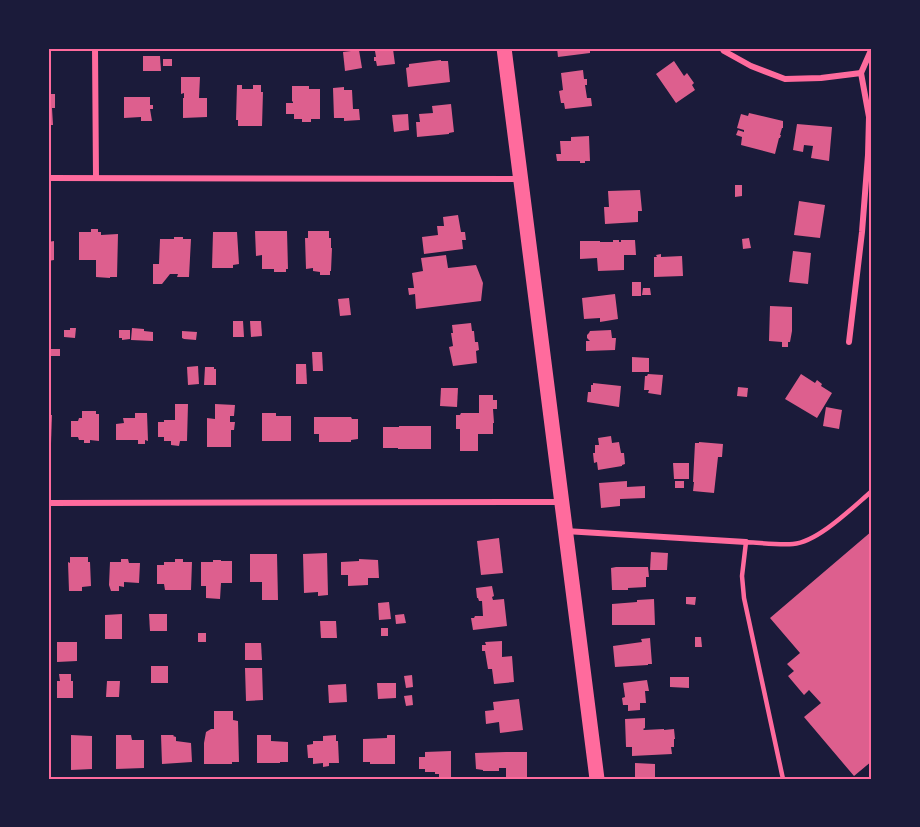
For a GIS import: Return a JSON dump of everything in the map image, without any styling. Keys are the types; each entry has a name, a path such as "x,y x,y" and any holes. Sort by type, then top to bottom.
{"main road":[{"path":"504,48 597,779"}],"street":[{"path":"95,48 96,178"},
{"path":"723,48 724,51 751,66 785,79 821,78 861,73"},
{"path":"849,342 862,232 868,155 869,117 861,73 872,48"},
{"path":"48,178 522,179"},
{"path":"48,503 561,502"},
{"path":"564,531 746,542"}],"lane":[{"path":"783,779 744,598 742,576 746,542 795,544 809,539 822,533 872,491"}],"building":[{"path":"557,48 590,48 590,53 558,57"},
{"path":"393,49 395,64 377,66 374,61 375,51"},
{"path":"359,50 362,68 345,71 343,52"},
{"path":"143,56 160,56 161,71 143,71"},
{"path":"163,59 172,59 172,66 163,66"},
{"path":"448,61 450,82 408,87 406,68 409,64"},
{"path":"674,61 684,76 687,73 694,83 692,85 695,90 676,103 656,74"},
{"path":"583,70 584,79 587,79 587,85 585,85 587,98 591,98 592,106 565,109 564,103 561,103 559,91 563,90 561,73"},
{"path":"181,77 200,77 199,98 207,98 207,117 183,118 184,93 181,94"},
{"path":"237,85 242,85 242,89 253,89 253,85 261,85 261,92 263,92 262,126 238,126 238,120 236,120"},
{"path":"292,86 309,86 309,89 320,89 320,119 302,122 302,119 294,119 294,114 286,114 286,103 293,103"},
{"path":"344,87 344,90 352,90 353,109 359,109 360,120 344,121 344,118 334,118 333,88"},
{"path":"48,94 55,94 55,108 52,108 53,125 48,125"},
{"path":"124,97 150,97 150,105 153,105 153,109 150,109 152,121 141,121 141,117 124,118"},
{"path":"451,104 454,132 417,137 416,122 420,122 419,114 433,113 432,106"},
{"path":"749,113 783,121 775,154 741,145 742,137 736,135 738,130 744,132 744,130 737,128 741,114 748,116"},
{"path":"408,114 409,130 394,132 392,115"},
{"path":"797,124 832,127 829,161 811,158 813,146 804,145 803,152 793,150"},
{"path":"589,136 590,161 580,163 580,161 557,161 556,154 561,154 560,141 571,141 571,137"},
{"path":"735,185 742,185 742,196 735,197"},
{"path":"640,190 642,211 638,211 638,222 605,224 604,207 609,207 608,191"},
{"path":"799,201 825,205 820,238 794,235"},
{"path":"458,215 461,232 465,232 466,240 462,240 463,249 424,254 422,237 438,235 437,226 444,226 443,217"},
{"path":"91,229 98,229 101,235 118,234 117,277 96,277 96,260 79,260 79,232 91,232"},
{"path":"255,231 287,231 288,269 286,272 262,269 262,255 256,256"},
{"path":"308,231 329,231 332,248 330,275 320,275 320,272 313,271 313,268 306,269 305,238 308,238"},
{"path":"213,232 237,232 239,264 233,265 233,268 212,268"},
{"path":"174,237 191,239 189,277 177,277 178,274 170,274 162,284 153,284 153,264 159,264 160,239 174,239"},
{"path":"749,238 751,248 743,249 742,239"},
{"path":"613,240 621,242 621,240 635,240 636,255 624,255 624,270 598,271 597,258 580,259 580,241 613,242"},
{"path":"54,241 54,260 48,261 48,242"},
{"path":"793,251 811,253 808,284 789,282"},
{"path":"661,254 661,257 682,256 683,276 654,277 654,257"},
{"path":"446,255 448,268 476,265 483,283 481,301 416,309 415,294 409,295 408,288 414,288 412,273 423,271 421,258"},
{"path":"632,282 641,282 641,296 632,296"},
{"path":"643,288 650,288 651,295 642,295"},
{"path":"615,294 618,319 600,322 600,318 584,319 582,298"},
{"path":"349,298 351,315 340,316 338,299"},
{"path":"770,306 792,307 792,331 788,347 782,347 782,342 769,341"},
{"path":"233,321 243,321 244,337 233,337"},
{"path":"250,321 261,321 262,336 251,337"},
{"path":"471,323 475,342 478,342 477,363 453,366 449,347 453,346 452,325"},
{"path":"70,328 76,328 75,338 64,337 64,330 70,330"},
{"path":"132,328 153,332 153,341 131,340"},
{"path":"119,330 130,330 130,339 119,338"},
{"path":"611,330 612,338 616,338 615,350 586,351 586,341 590,341 587,335 590,331"},
{"path":"182,331 197,332 196,340 182,338"},
{"path":"51,349 60,349 60,356 51,356"},
{"path":"312,352 322,352 323,371 313,371"},
{"path":"632,357 649,358 649,372 632,372"},
{"path":"296,364 306,364 307,384 296,384"},
{"path":"198,366 199,384 188,385 187,367"},
{"path":"205,367 216,369 216,385 204,385"},
{"path":"648,374 663,375 661,395 644,390 645,376"},
{"path":"801,374 815,383 817,380 822,384 821,386 832,393 817,418 785,399"},
{"path":"593,383 621,386 619,407 587,402 588,392 591,392"},
{"path":"738,387 748,388 747,397 737,396"},
{"path":"441,388 458,388 457,407 440,406"},
{"path":"479,395 493,395 493,400 497,400 497,409 493,409 493,434 478,434 478,451 460,451 460,429 456,429 456,415 479,413"},
{"path":"175,404 188,404 187,441 180,441 179,446 171,445 171,441 164,441 164,437 158,437 158,422 175,420"},
{"path":"215,404 235,405 234,416 230,416 230,422 235,422 234,430 231,430 231,447 207,447 207,418 215,419"},
{"path":"826,407 842,410 839,429 823,426"},
{"path":"82,411 96,411 96,414 99,414 99,441 90,440 90,443 84,443 84,440 79,440 78,437 71,437 71,421 78,421 82,418"},
{"path":"135,413 147,413 148,441 145,440 145,444 138,444 138,440 116,440 116,424 124,423 123,418 135,418"},
{"path":"262,413 291,416 291,441 262,441"},
{"path":"48,415 52,415 51,443 48,443"},
{"path":"314,417 358,419 358,439 351,440 351,442 319,442 319,434 314,434"},
{"path":"431,426 431,449 383,448 383,427"},
{"path":"611,436 612,443 619,442 621,453 624,453 625,464 598,470 597,462 594,463 595,445 599,445 598,438"},
{"path":"695,443 723,444 722,457 718,457 714,493 693,491"},
{"path":"673,463 689,463 689,479 674,479"},
{"path":"627,481 627,487 645,486 645,498 620,499 620,506 601,508 599,483"},
{"path":"675,481 684,481 684,488 675,488"},
{"path":"872,531 872,761 854,776 804,717 821,703 809,690 804,695 788,676 794,671 787,664 800,653 770,618"},
{"path":"499,538 503,573 481,575 477,541"},
{"path":"651,552 668,553 667,570 650,570"},
{"path":"327,553 328,595 318,596 318,592 304,593 303,554"},
{"path":"250,554 277,554 278,600 262,600 262,582 250,582"},
{"path":"70,557 88,557 88,562 90,562 91,586 82,587 82,591 69,591 68,562 70,563"},
{"path":"121,559 128,559 129,563 140,563 139,583 124,582 124,587 119,586 119,591 111,591 110,562 121,562"},
{"path":"175,559 192,562 191,590 165,590 164,584 157,584 157,565 164,565 164,562 175,562"},
{"path":"359,559 378,560 379,578 368,578 368,585 348,586 348,575 341,575 341,562 359,561"},
{"path":"213,560 232,561 232,583 221,583 220,599 206,598 206,586 201,586 201,562 213,562"},
{"path":"48,563 51,563 51,587 48,587"},
{"path":"648,567 649,577 646,577 646,587 612,590 611,568"},
{"path":"492,586 493,600 504,599 507,626 473,630 471,618 483,616 482,601 477,598 476,588"},
{"path":"686,597 696,597 695,605 686,604"},
{"path":"654,599 655,625 612,625 612,604"},
{"path":"389,602 391,619 379,620 378,603"},
{"path":"122,614 122,639 105,639 105,615"},
{"path":"149,614 167,614 167,631 150,631"},
{"path":"404,614 406,623 396,624 395,615"},
{"path":"320,621 336,621 337,638 321,638"},
{"path":"381,628 388,628 388,636 381,636"},
{"path":"198,633 206,633 206,642 198,642"},
{"path":"695,637 701,637 702,647 695,647"},
{"path":"650,638 652,664 615,667 613,646 642,642 641,639"},
{"path":"502,641 502,657 512,656 514,682 494,684 492,669 488,669 482,645 486,645 485,642"},
{"path":"57,642 77,642 77,661 57,662"},
{"path":"245,643 261,643 262,660 245,660"},
{"path":"151,666 168,666 168,683 151,683"},
{"path":"245,668 262,668 263,700 246,701"},
{"path":"59,674 71,674 73,698 57,698"},
{"path":"412,675 413,687 406,688 404,676"},
{"path":"670,677 689,677 689,688 670,687"},
{"path":"647,680 649,691 645,691 646,703 640,703 640,710 628,711 628,705 623,705 622,698 625,697 623,683"},
{"path":"107,681 120,681 119,697 106,697"},
{"path":"377,683 396,683 396,698 378,699"},
{"path":"346,684 347,702 329,703 328,685"},
{"path":"412,695 413,705 406,706 404,696"},
{"path":"519,699 523,730 500,733 499,722 486,724 485,711 494,710 493,702"},
{"path":"214,711 233,711 233,720 238,721 239,762 204,764 206,732 214,729"},
{"path":"645,718 644,730 674,729 672,754 632,756 632,747 626,747 625,719"},
{"path":"71,735 92,736 92,769 71,770"},
{"path":"116,735 131,735 132,740 144,740 144,768 116,769"},
{"path":"161,735 174,735 176,741 191,743 192,762 162,764"},
{"path":"257,735 271,735 271,741 288,742 288,762 257,763"},
{"path":"336,735 339,763 329,763 329,766 323,767 323,763 313,764 313,758 308,758 307,745 313,744 313,741 323,741 323,736"},
{"path":"387,735 395,735 395,764 363,762 363,739 387,738"},
{"path":"451,751 451,778 439,778 439,774 435,772 425,772 425,769 419,769 419,757 425,757 425,752"},
{"path":"527,752 527,777 506,778 506,768 499,768 499,771 476,769 475,753"},
{"path":"635,763 655,764 655,779 635,779"}]}
